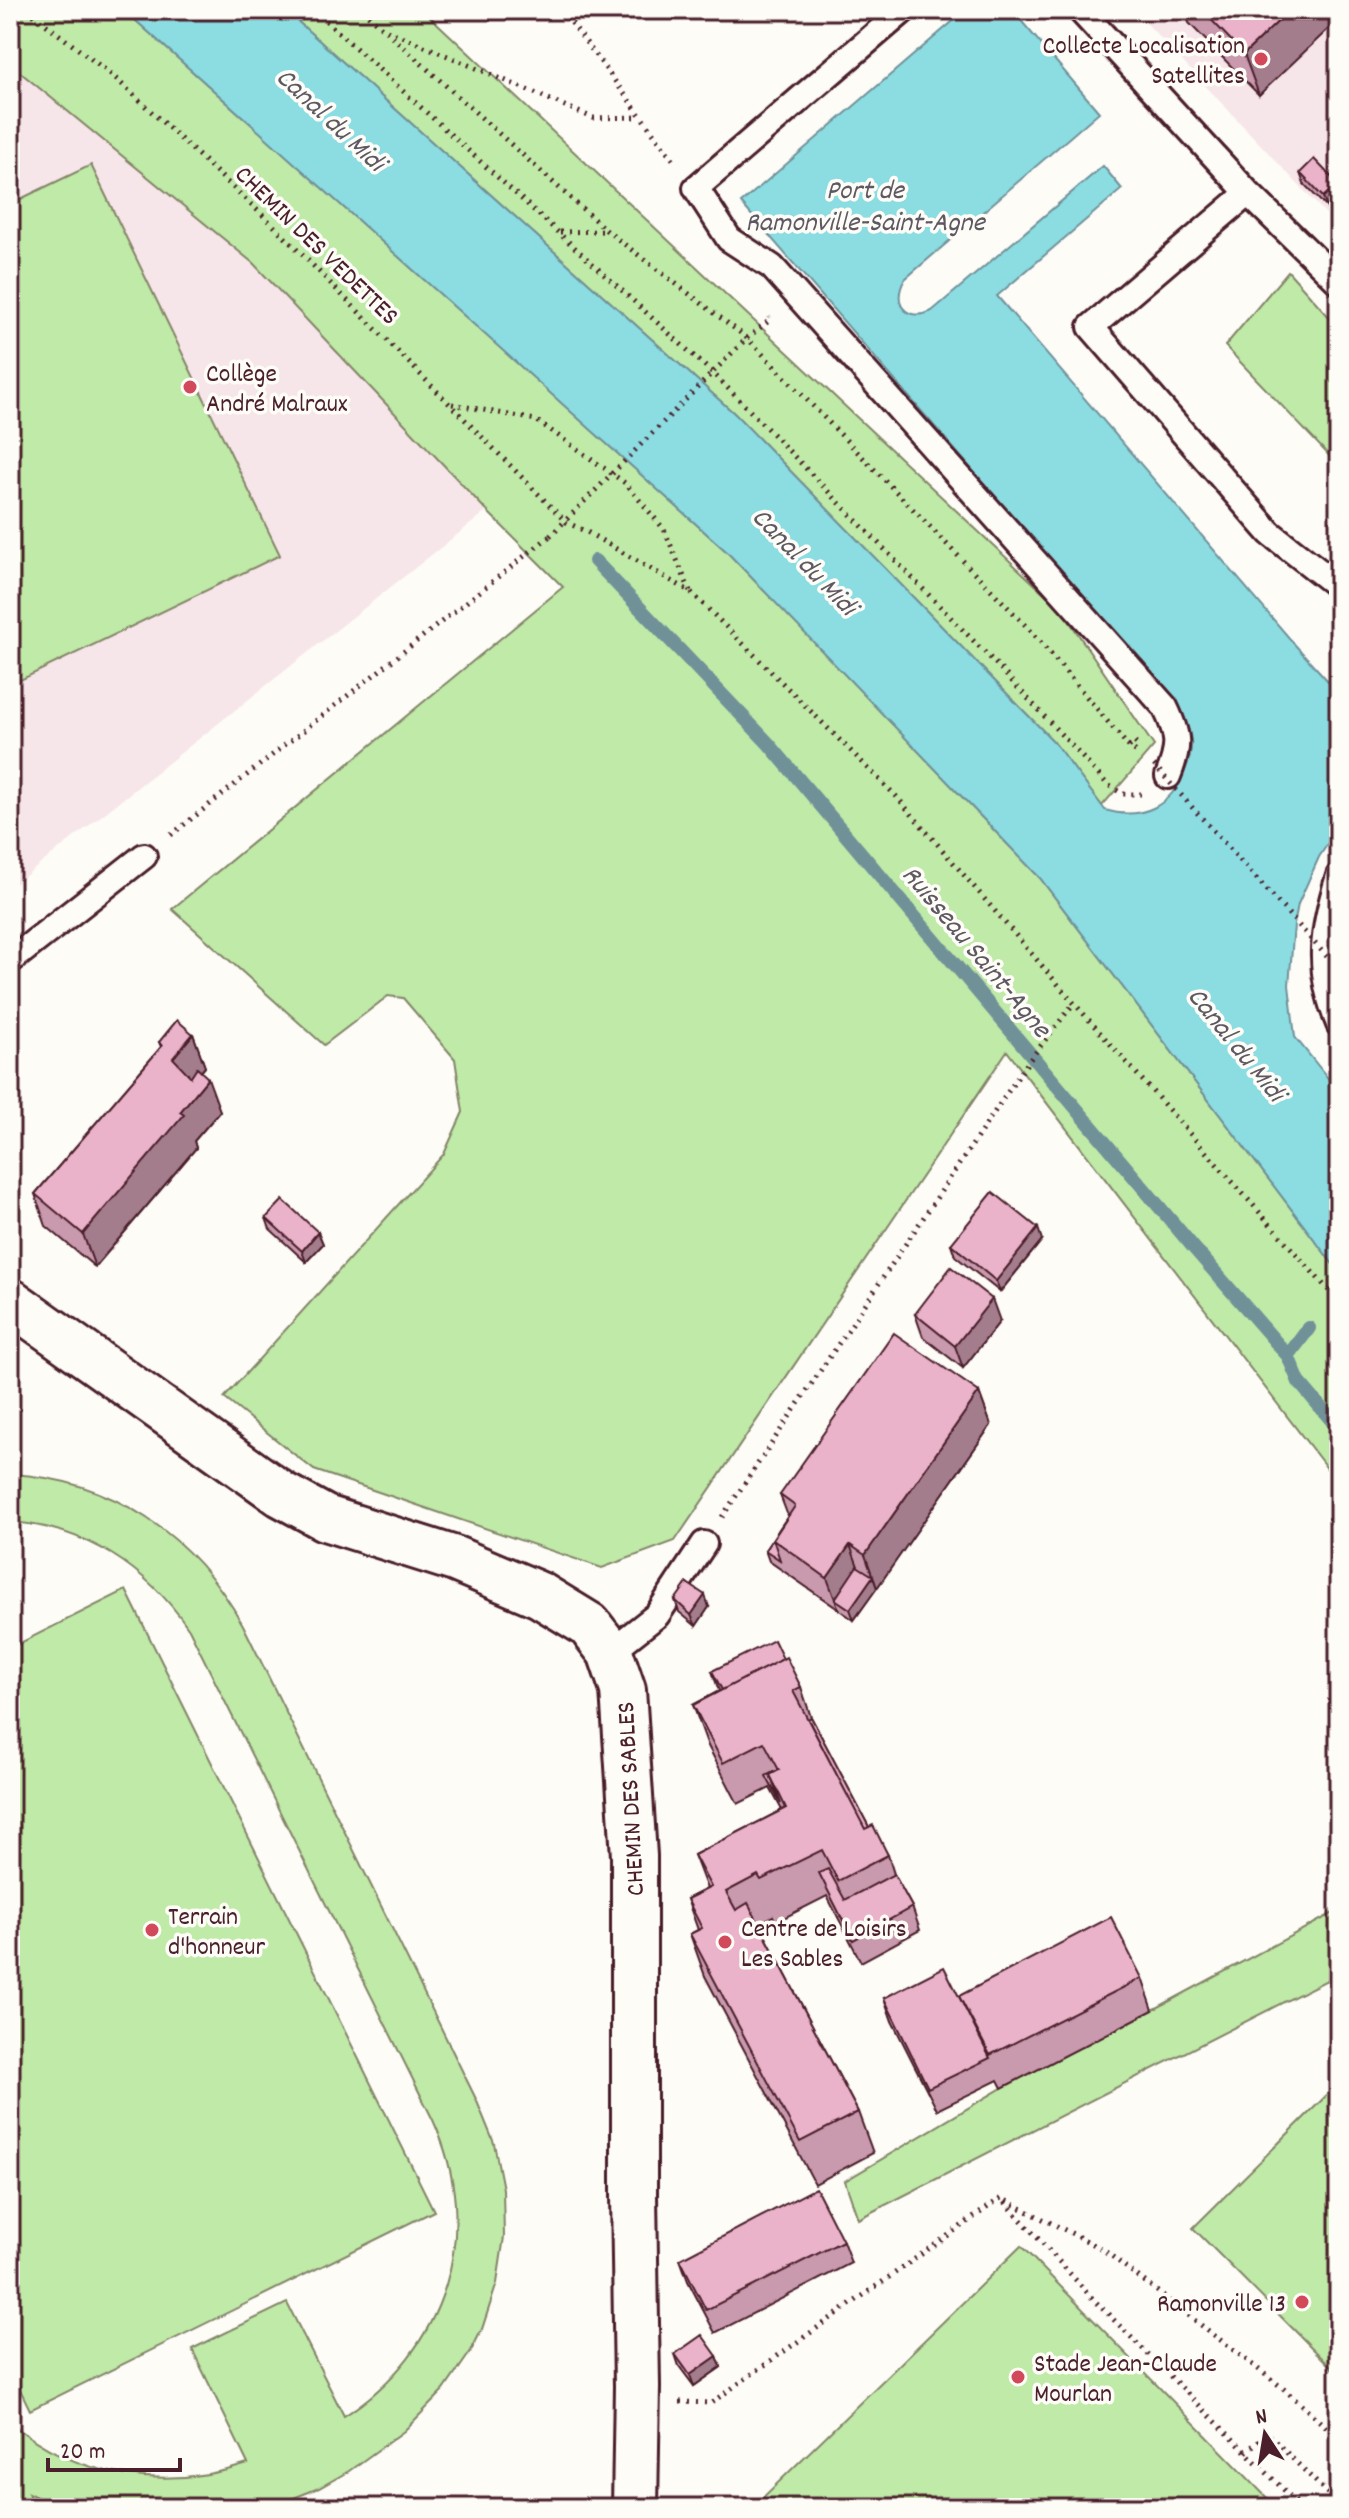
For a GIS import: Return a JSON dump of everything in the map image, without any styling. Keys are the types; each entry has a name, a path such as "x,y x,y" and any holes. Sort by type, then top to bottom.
{"street":[{"name":"CHEMIN DES SABLES","path":"10,1301 281,1494 325,1518 463,1573 540,1595 589,1625 610,1652 623,1690 620,1845 643,1972 645,2229 635,2508"}],"lane":[{"path":"904,10 696,188 729,239 772,267 1165,707 1178,741 1175,759 1158,779"},
{"path":"1080,10 1248,193 1339,282"},
{"path":"1248,193 1091,327 1270,533 1339,587"},
{"path":"10,961 144,856"},
{"path":"1339,876 1323,935 1325,978 1339,1024"},
{"path":"610,1652 657,1615 704,1544"}],"path":[{"name":"CHEMIN DES VEDETTES","path":"27,10 112,75 270,222 566,522 691,592"},
{"path":"314,10 717,377 996,664 1108,785 1123,794 1138,796 1158,779"},
{"path":"362,10 607,231 747,338 1032,632 1132,744 1158,779 1339,970"},
{"path":"562,10 696,188"},
{"path":"382,28 593,118 640,117"},
{"path":"559,232 607,231"},
{"path":"144,856 550,536 747,338 770,320"},
{"path":"451,403 536,420 625,483 664,529 691,592 896,796 1074,1003 1339,1302"},
{"path":"704,1544 1037,1048 1074,1003"},
{"path":"637,2386 670,2402 711,2403 1001,2198"},
{"path":"1001,2198 1101,2248 1284,2389 1339,2439"},
{"path":"1001,2198 1094,2300 1302,2508"},
{"path":"1246,2452 1267,2433 1339,2505"}],"shaded area":[{"path":"1134,10 1339,10 1339,228"},
{"name":"Collège André Malraux","path":"10,64 253,263 487,511 10,888"}],"green space":[{"path":"10,10 124,10 726,551 1040,878 1339,1272 1339,1484 1007,1051 675,1541 602,1568 314,1470 224,1398 444,1154 463,1112 455,1059 403,998 388,996 324,1045 172,909 563,587 253,263 10,64"},
{"path":"285,10 423,10 1061,609 1154,746 1102,806 1053,741 735,414"},
{"path":"91,165 280,555 10,685 10,204"},
{"path":"1288,271 1339,328 1339,466 1225,346"},
{"path":"10,1474 48,1478 83,1487 147,1518 175,1539 223,1593 243,1625 476,2099 494,2143 503,2189 504,2237 497,2283 482,2329 471,2351 444,2390 404,2431 349,2471 319,2488 268,2508 60,2508 28,2493 34,2508 10,2508 10,2422 64,2456 123,2474 154,2478 186,2477 248,2464 192,2349 287,2303 344,2416 379,2389 408,2358 430,2323 446,2285 454,2245 455,2204 448,2162 433,2120 189,1629 154,1587 112,1554 64,1532 10,1522"},
{"name":"Terrain d'honneur","path":"126,1590 434,2211 30,2410 10,2369 10,1648"},
{"path":"1339,1910 1339,1974 858,2219 845,2181 1002,2088"},
{"name":"Ramonville 13","path":"1339,2083 1339,2375 1193,2228"},
{"name":"Stade Jean-Claude Mourlan","path":"1021,2246 1277,2508 752,2508"}],"water":[{"path":"124,10 285,10 735,414 1053,741 1105,810 1143,812 1154,808 1172,793 1188,763 1190,734 1172,700 741,203 966,10 1012,10 1099,112 905,279 901,288 901,303 908,312 915,314 932,311 1103,166 1122,189 997,296 1339,693 1339,827 1319,857 1298,904 1289,985 1295,1037 1339,1092 1339,1272 1040,878 726,551"}],"building":[{"path":"1202,10 1290,10 1244,54"},
{"path":"1314,159 1338,184 1323,197 1300,173"},
{"path":"177,1020 193,1034 173,1058 191,1077 197,1068 208,1078 180,1112 184,1115 83,1234 35,1194 162,1046 159,1042"},
{"path":"993,1192 1038,1228 996,1281 951,1244"},
{"path":"283,1200 318,1232 302,1251 266,1218"},
{"path":"951,1267 992,1299 955,1346 915,1314"},
{"path":"894,1333 979,1392 865,1555 850,1545 827,1578 773,1539 795,1506 780,1495"},
{"path":"788,1516 773,1539 780,1560 765,1550"},
{"path":"857,1566 873,1576 850,1609 835,1599"},
{"path":"687,1583 705,1595 691,1615 675,1600"},
{"path":"774,1640 783,1659 722,1690 712,1671"},
{"name":"Centre de Loisirs Les Sables","path":"786,1657 801,1687 793,1691 865,1829 873,1825 888,1855 838,1881 822,1850 761,1880 758,1875 726,1892 736,1910 748,1903 858,2112 800,2142 690,1934 702,1928 687,1899 711,1887 694,1855 786,1808 770,1775 779,1770 764,1742 723,1763 693,1705"},
{"path":"811,1717 869,1827 865,1829 808,1719"},
{"path":"775,1771 770,1775 781,1804 766,1776"},
{"path":"828,1869 845,1900 894,1874 912,1907 853,1940 819,1873"},
{"path":"1111,1917 1142,1978 990,2055 959,1996"},
{"path":"944,1967 990,2058 928,2088 884,1998"},
{"path":"816,2188 843,2241 706,2310 680,2259"},
{"path":"702,2335 717,2356 690,2375 675,2354"}],"waterway":[{"name":"Ruisseau Saint-Agne","path":"595,561 769,744 1288,1356 1309,1328"},
{"path":"1288,1356 1299,1382 1339,1429"}],"place":[{"name":"Collecte Localisation Satellites","path":"1261,59"},
{"name":"Collège André Malraux","path":"190,387"},
{"name":"Terrain d'honneur","path":"152,1930"},
{"name":"Centre de Loisirs Les Sables","path":"725,1942"},
{"name":"Ramonville 13","path":"1302,2302"},
{"name":"Stade Jean-Claude Mourlan","path":"1018,2377"}],"water label":[{"name":"Canal du Midi","path":"332,118"},
{"name":"Port de Ramonville-Saint-Agne","path":"865,204"},
{"name":"Canal du Midi","path":"806,560"},
{"name":"Canal du Midi","path":"1238,1043"}]}
